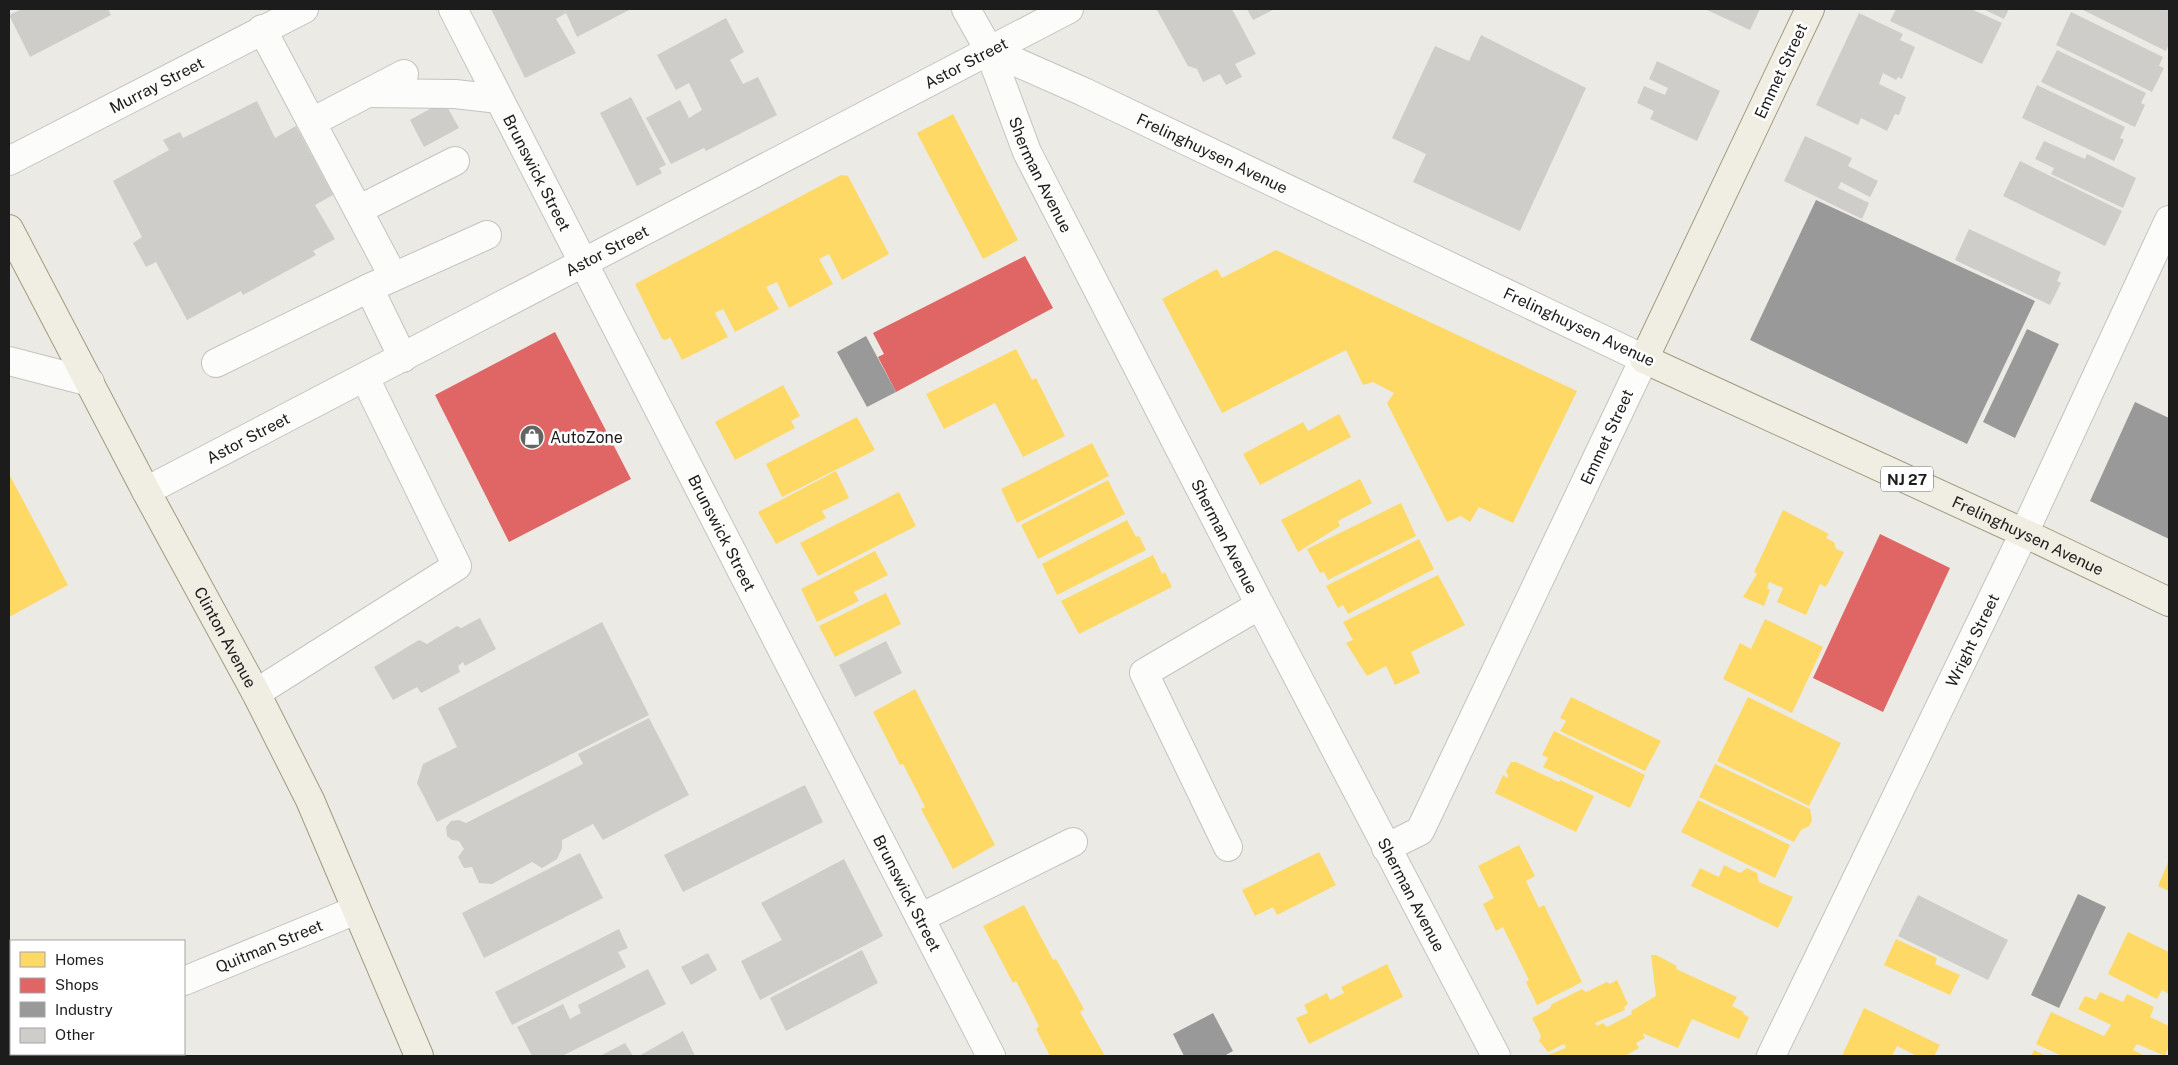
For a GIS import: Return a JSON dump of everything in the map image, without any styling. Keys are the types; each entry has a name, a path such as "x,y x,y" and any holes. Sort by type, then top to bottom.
{"main road":[{"name":"Emmet Street","path":"1644,359 1810,9"},
{"name":"Clinton Avenue","path":"9,229 146,491 256,693 310,800 419,1056"},
{"name":"Frelinghuysen Avenue","path":"1644,359 2024,533 2169,602"}],"street":[{"name":"Murray Street","path":"9,161 304,9"},
{"name":"Brunswick Street","path":"453,9 991,1056"},
{"name":"Sherman Avenue","path":"966,9 989,50 1027,152 1386,848 1496,1056"},
{"name":"Astor Street","path":"146,491 1069,9"},
{"path":"262,29 393,276"},
{"name":"Frelinghuysen Avenue","path":"989,50 1084,92 1644,359"},
{"path":"312,122 404,74"},
{"path":"368,93 455,94 499,99"},
{"path":"358,210 455,162"},
{"name":"Wright Street","path":"1771,1056 2024,533 2169,220"},
{"path":"216,363 393,276 487,235"},
{"path":"368,288 403,358"},
{"name":"Emmet Street","path":"1386,848 1420,831 1644,359"},
{"path":"9,361 90,382"},
{"path":"256,693 457,566 365,378"},
{"path":"1228,847 1144,672 1260,605"},
{"path":"920,918 1073,842"},
{"name":"Quitman Street","path":"185,981 356,910"}],"building: Homes":[{"path":"953,114 1018,240 983,259 917,133"},
{"path":"841,175 848,176 889,254 842,280 829,254 819,259 833,284 789,308 777,282 766,287 779,309 735,332 723,309 715,313 728,337 682,360 670,337 666,340 662,339 635,284"},
{"path":"1276,250 1577,391 1513,523 1479,507 1470,522 1461,516 1447,522 1387,403 1394,393 1373,382 1363,385 1346,350 1222,413 1162,299 1217,269 1222,278"},
{"path":"1016,349 1032,380 1036,378 1065,436 1023,457 995,403 944,429 926,394"},
{"path":"783,385 800,416 791,421 795,428 735,460 715,422"},
{"path":"1339,414 1351,437 1260,485 1243,454 1303,422 1308,431"},
{"path":"857,417 875,450 782,497 766,464"},
{"path":"1092,443 1109,476 1017,523 1001,489"},
{"path":"836,471 849,498 822,511 826,518 776,544 758,512"},
{"path":"9,474 68,585 9,617"},
{"path":"1360,479 1372,503 1338,521 1340,526 1298,552 1281,520"},
{"path":"1108,480 1125,514 1038,559 1021,525"},
{"path":"899,492 916,526 818,576 800,543"},
{"path":"1401,503 1416,536 1328,580 1324,572 1320,573 1307,549"},
{"path":"1783,510 1829,534 1826,538 1834,542 1836,549 1844,552 1826,587 1820,584 1806,615 1777,602 1783,588 1769,582 1767,588 1770,590 1764,606 1743,597 1757,574 1754,572"},
{"path":"1127,520 1136,537 1139,536 1146,550 1057,595 1042,564"},
{"path":"1419,539 1434,569 1348,614 1343,605 1338,608 1326,586"},
{"path":"875,551 888,575 854,592 859,601 817,622 801,589"},
{"path":"1153,555 1162,574 1165,572 1172,587 1079,634 1061,601"},
{"path":"1438,575 1465,625 1411,652 1420,673 1395,685 1386,666 1367,676 1346,643 1353,640 1343,622"},
{"path":"886,593 901,624 835,657 819,626"},
{"path":"1765,619 1823,647 1792,713 1723,679 1740,643 1751,649"},
{"path":"915,689 995,845 953,869 921,809 925,807 903,764 900,765 873,712"},
{"path":"1571,697 1661,741 1645,771 1560,731 1566,721 1560,718"},
{"path":"1748,697 1841,743 1809,806 1717,761"},
{"path":"1554,731 1645,775 1630,808 1543,767 1548,758 1542,755"},
{"path":"1511,762 1516,762 1559,782 1560,780 1594,796 1576,832 1495,793 1503,775 1507,778 1506,771"},
{"path":"1715,764 1810,809 1812,821 1809,826 1801,830 1794,842 1699,797"},
{"path":"1698,800 1790,845 1775,878 1681,832"},
{"path":"1519,845 1535,876 1526,881 1539,908 1544,905 1582,982 1537,1005 1526,982 1529,980 1503,927 1496,931 1483,904 1494,898 1478,866"},
{"path":"1319,852 1336,885 1277,915 1273,907 1255,916 1242,890"},
{"path":"2169,860 2169,891 2158,886"},
{"path":"1724,865 1740,873 1747,868 1757,873 1759,882 1793,897 1778,928 1691,886 1700,868 1719,877"},
{"path":"1024,905 1053,960 1056,959 1084,1009 1080,1012 1105,1056 1050,1056 1036,1029 1039,1026 1016,981 1013,983 983,926"},
{"path":"2128,932 2169,952 2169,994 2162,990 2157,999 2108,974"},
{"path":"1896,939 1937,958 1935,964 1960,975 1950,995 1884,965"},
{"path":"1651,955 1656,955 1677,966 1676,969 1737,997 1732,1006 1749,1017 1739,1039 1692,1019 1678,1048 1642,1033 1645,1038 1636,1043 1639,1048 1625,1056 1546,1056 1566,1048 1564,1044 1548,1052 1539,1041 1541,1036 1532,1018 1549,1009 1552,1004 1582,989 1586,992 1607,982 1610,984 1617,980 1628,1004 1624,1007 1625,1010 1595,1023 1597,1026 1603,1023 1607,1027 1632,1014 1631,1011 1656,996"},
{"path":"1387,964 1403,997 1309,1044 1296,1018 1308,1013 1304,1005 1327,993 1330,1000 1344,993 1341,987"},
{"path":"2100,992 2123,1002 2127,994 2154,1007 2150,1017 2169,1026 2169,1046 2165,1056 2137,1044 2133,1050 2145,1056 2062,1056 2036,1044 2051,1012 2104,1036 2111,1025 2078,1009 2085,996 2096,1000"},
{"path":"1864,1008 1940,1045 1934,1056 1917,1056 1897,1046 1892,1056 1842,1056"},
{"path":"2034,1050 2046,1056 2031,1056"}],"building: Shops":[{"path":"1025,256 1053,308 896,392 878,357 884,354 873,333"},
{"name":"AutoZone","path":"555,332 631,479 509,542 435,395"},
{"path":"1880,534 1950,568 1883,712 1813,678"}],"building: Industry":[{"path":"1816,200 2035,301 1967,444 1750,340"},
{"path":"2027,329 2059,344 2015,438 1983,422"},
{"path":"866,336 896,392 867,407 837,352"},
{"path":"2135,402 2169,418 2169,539 2090,501"},
{"path":"2078,894 2106,907 2059,1008 2031,995"},
{"path":"1213,1013 1233,1051 1224,1056 1184,1056 1173,1034"}],"building: Other":[{"path":"22,9 108,9 111,15 30,57 9,15"},
{"path":"491,9 631,9 577,37 566,13 556,19 576,53 525,78"},
{"path":"1232,9 1256,54 1235,64 1242,77 1226,85 1220,74 1203,82 1197,69 1188,66 1157,10"},
{"path":"1247,9 1275,9 1253,20"},
{"path":"1705,9 1760,9 1750,30"},
{"path":"1896,9 1971,9 2002,23 1982,64 1890,21"},
{"path":"1983,9 2009,9 2004,19"},
{"path":"2081,9 2164,9 2169,11 2169,44 2166,51"},
{"path":"2071,12 2163,57 2159,66 2164,68 2152,92 2056,45"},
{"path":"1859,13 1903,34 1900,40 1915,47 1902,79 1898,77 1896,80 1883,73 1879,84 1906,97 1899,115 1895,114 1887,131 1861,118 1858,125 1816,105"},
{"path":"726,18 744,52 730,60 743,84 758,77 777,115 706,151 704,148 671,164 646,118 680,100 689,118 702,110 689,83 676,90 657,55"},
{"path":"1481,35 1586,88 1520,231 1413,182 1426,154 1392,138 1435,46 1469,61"},
{"path":"2057,50 2146,93 2141,103 2145,105 2135,127 2041,82"},
{"path":"1657,61 1720,91 1697,141 1650,119 1654,111 1637,103 1644,86 1665,95 1668,88 1649,79"},
{"path":"2037,85 2125,127 2120,138 2124,140 2114,161 2022,118"},
{"path":"631,97 666,165 659,168 662,173 637,186 600,113"},
{"path":"257,101 275,138 296,126 333,195 315,205 335,239 313,251 316,255 243,295 241,291 187,320 156,262 146,267 133,243 142,237 113,181 169,150 163,140 180,132 183,138"},
{"path":"444,101 459,128 424,147 410,120"},
{"path":"1805,136 1852,158 1848,166 1878,181 1870,197 1841,182 1838,188 1869,203 1862,219 1784,181"},
{"path":"2044,141 2085,159 2087,154 2136,178 2123,208 2051,174 2054,168 2035,159"},
{"path":"2020,161 2122,211 2105,246 2003,196"},
{"path":"1969,229 2061,272 2057,281 2061,283 2050,305 1955,260"},
{"path":"480,618 496,649 465,666 463,662 458,666 460,672 421,693 417,687 393,700 374,667 419,640 427,644 457,626 461,628"},
{"path":"602,622 649,715 437,822 417,783 423,764 457,747 438,708"},
{"path":"886,641 902,673 855,697 839,665"},
{"path":"649,718 689,795 603,840 593,824 562,840 562,848 557,859 542,868 532,862 492,884 479,883 472,867 464,868 458,857 464,849 459,841 452,840 447,836 446,827 451,821 459,820 466,823 583,764 578,754"},
{"path":"805,785 823,822 683,892 664,855"},
{"path":"580,853 603,898 484,958 462,913"},
{"path":"844,859 883,936 760,1000 741,961 782,940 761,903"},
{"path":"1918,895 2008,940 1988,980 1898,936"},
{"path":"619,929 628,948 618,952 626,967 512,1025 495,992"},
{"path":"862,950 878,983 786,1031 770,998"},
{"path":"708,953 717,970 691,985 681,967"},
{"path":"648,969 666,1004 562,1056 532,1056 517,1027 563,1004 570,1019 581,1013 578,1005"},
{"path":"683,1031 695,1056 639,1056"},
{"path":"625,1043 633,1056 600,1056"}],"place":[{"name":"AutoZone","path":"532,437"}]}
